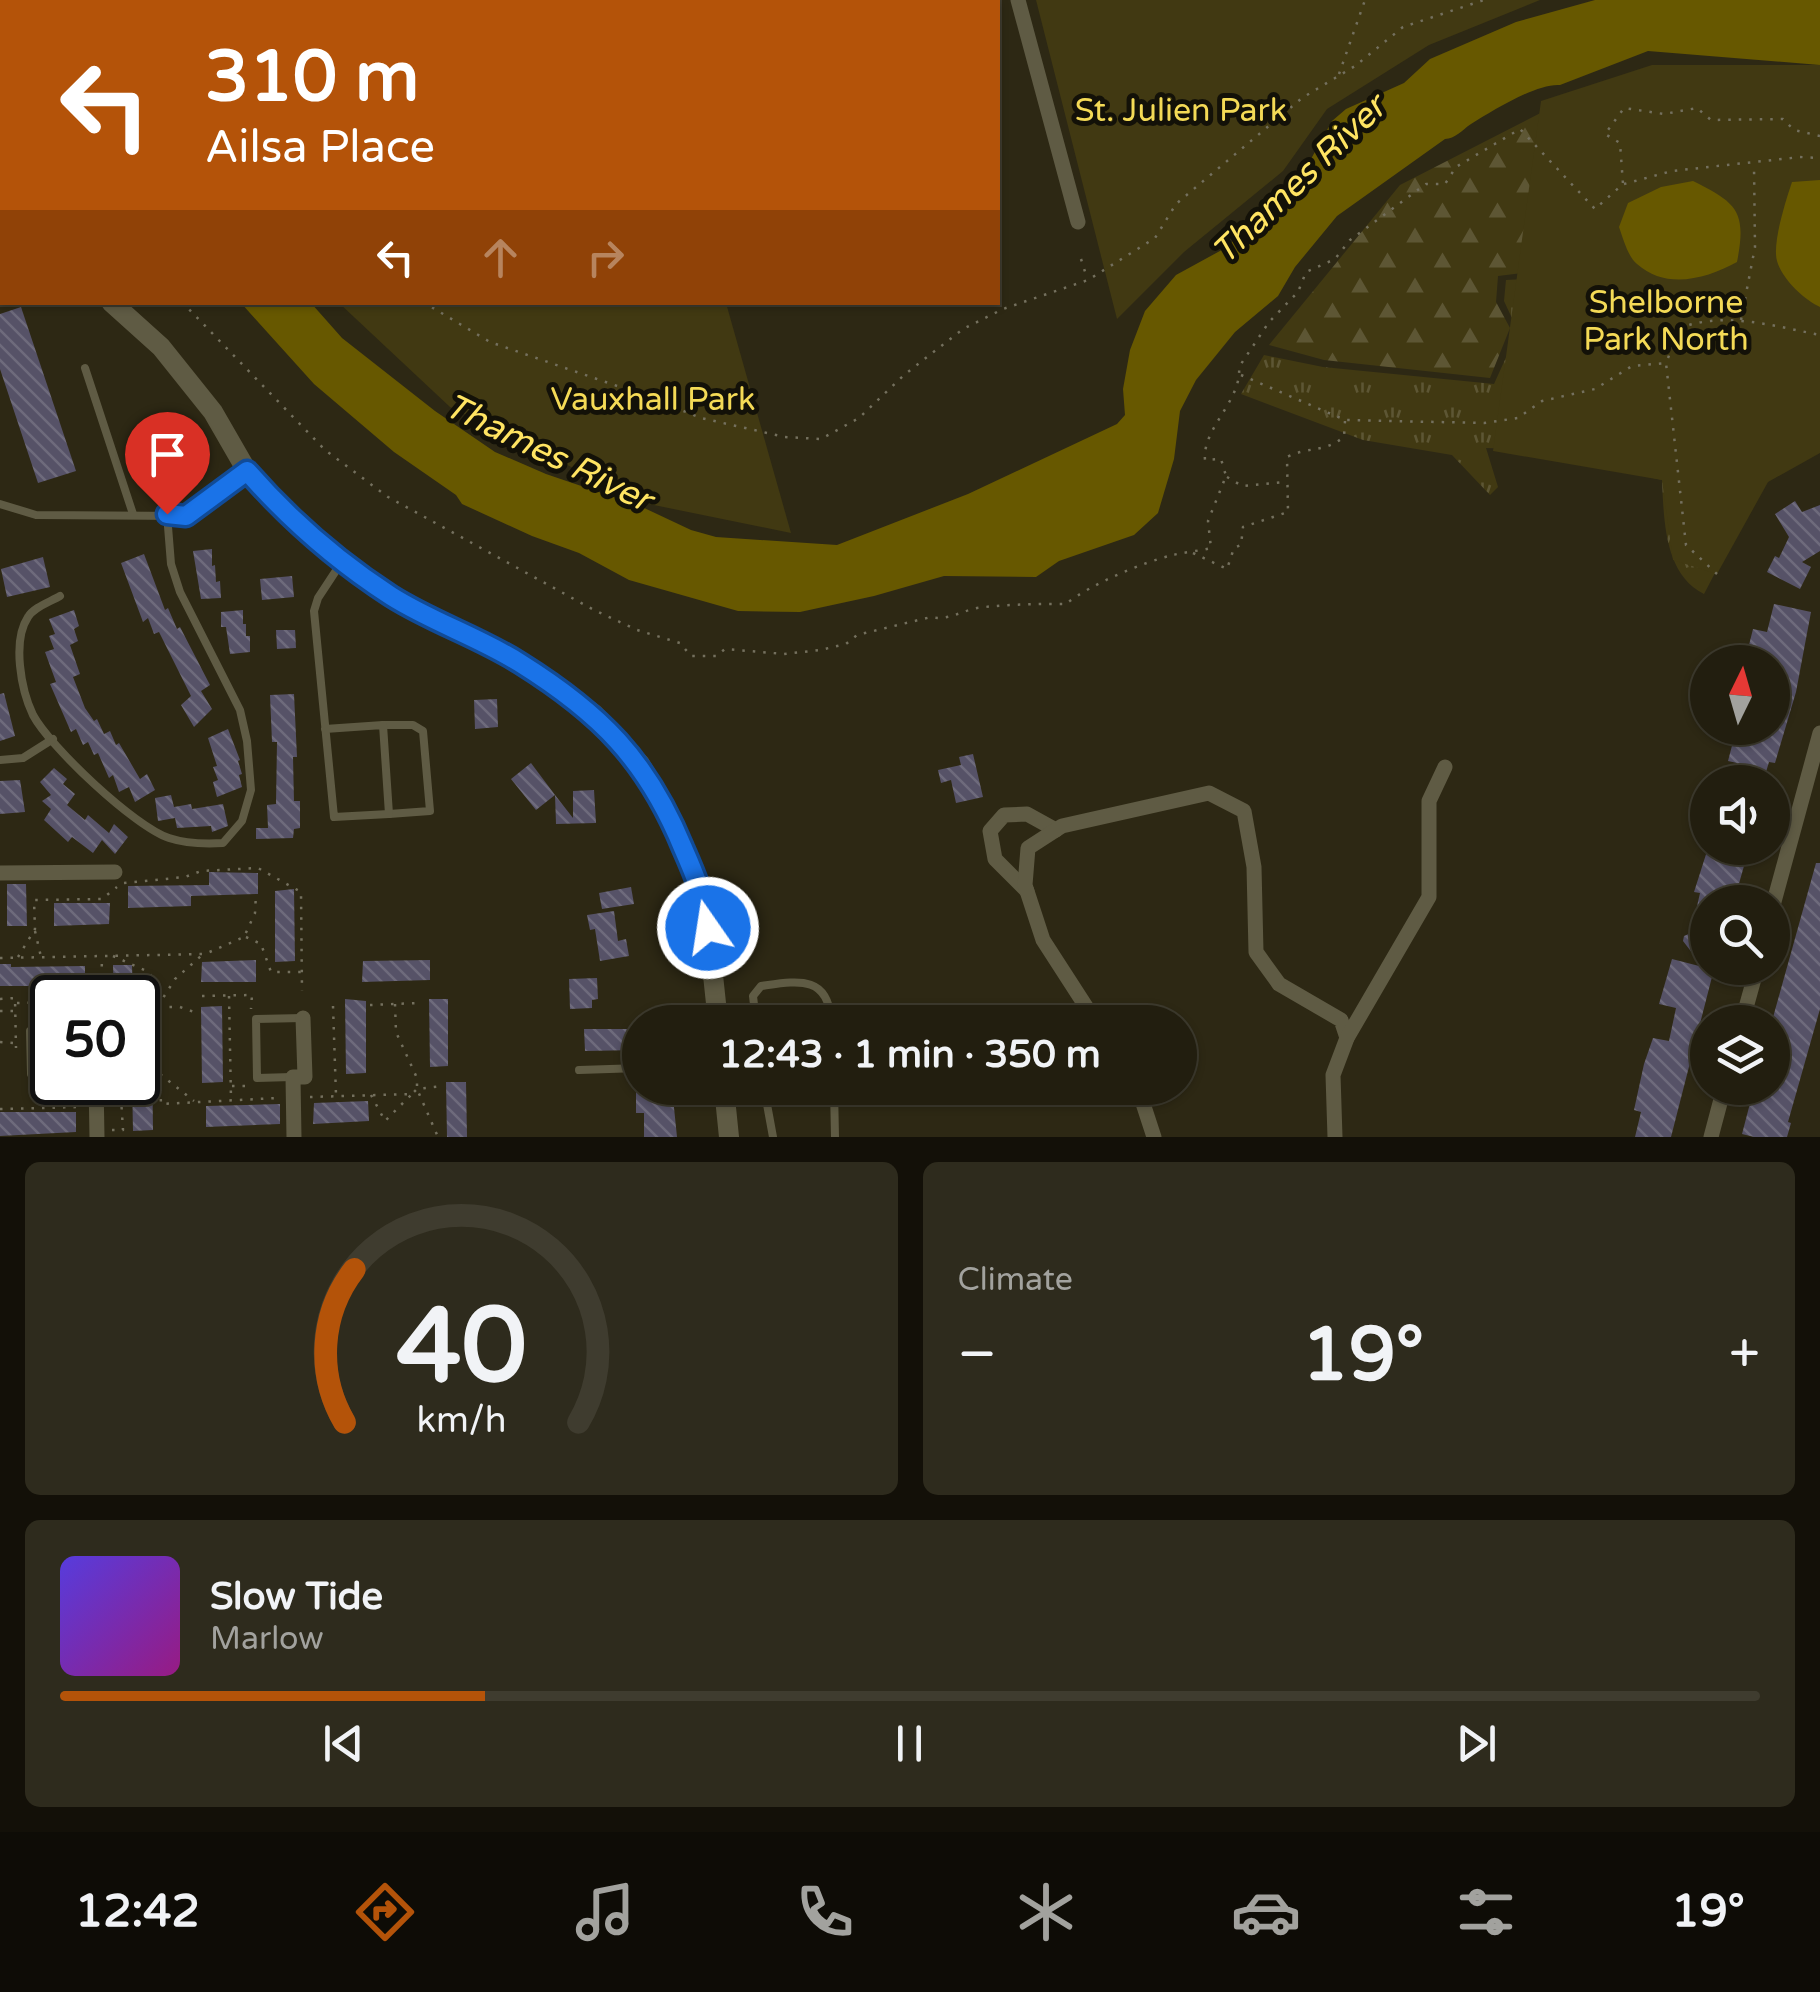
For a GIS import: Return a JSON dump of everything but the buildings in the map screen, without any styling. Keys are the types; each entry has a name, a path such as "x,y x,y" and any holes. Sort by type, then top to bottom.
{"main road":[{"path":"113,305 161,347 212,412 247,471 299,527 393,597 518,662 594,714 640,764 672,819 705,900 716,1005"},
{"path":"726,1105 729,1137"}],"street":[{"path":"1018,0 1078,222"},
{"path":"1778,885 1820,733"},
{"path":"1335,1137 1334,1075 1347,1038 1429,898 1429,802 1445,767"},
{"path":"1085,1005 1043,940 1027,891 1028,848 1062,826 1209,793 1244,812 1254,867 1256,952 1279,984 1340,1020 1347,1038"},
{"path":"1027,891 995,859 990,831 1004,815 1027,814 1056,830"},
{"path":"0,874 115,872"},
{"path":"294,1137 293,1077 305,1077 303,1018"},
{"path":"1144,1105 1154,1137"},
{"path":"1711,1137 1719,1105"},
{"path":"96,1106 97,1134"}],"lane":[{"path":"85,368 132,514"},
{"path":"0,504 36,514 186,516 247,471"},
{"path":"60,596 30,613 22,628 23,687 34,717 99,792 166,838 198,844 223,843 242,822 251,790 247,741 240,710 180,592 170,564 167,514"},
{"path":"325,729 414,724 423,732 430,811 334,818 325,729 314,611 343,560"},
{"path":"382,725 389,814"},
{"path":"0,760 23,758 53,739"},
{"path":"754,1005 753,996 761,986 792,982 809,982 820,988 829,1005"},
{"path":"293,1077 258,1078 256,1020 303,1018"},
{"path":"580,1070 622,1069"},
{"path":"767,1105 773,1137"},
{"path":"834,1105 835,1137"}],"path":[{"path":"1339,76 1365,0"},
{"path":"428,305 490,342 701,418 784,437 821,440 858,418 962,329 1004,309 1088,280 1155,238 1176,204 1302,98 1339,76 1403,27 1484,0"},
{"path":"1623,184 1620,143 1605,134 1624,108 1664,114 1697,108 1712,120 1783,119 1794,130 1820,136"},
{"path":"185,305 325,450 388,497 594,610 637,630 680,643 691,656 716,656 724,649 784,654 846,644 858,635 931,617 942,620 972,609 1066,604 1083,590 1173,554 1211,548 1208,521 1226,476 1221,459 1205,460 1204,447 1222,417 1240,375 1239,366 1268,322 1298,292 1306,272 1335,259 1350,240 1426,184 1445,184 1456,167 1520,129 1596,209 1623,184 1672,171 1820,158"},
{"path":"1741,320 1754,247 1754,164"},
{"path":"1081,259 1088,280"},
{"path":"1717,574 1686,545 1666,362 1680,328 1703,320 1741,320 1820,334"},
{"path":"1240,375 1345,420 1484,423 1518,418 1542,401 1595,389 1632,366 1666,362"},
{"path":"1192,553 1227,569 1234,548 1241,545 1242,527 1288,512 1287,457 1301,450 1327,450 1344,436 1345,420"},
{"path":"1226,476 1242,486 1288,482"},
{"path":"41,957 34,900 102,898 121,883 185,877 201,870 258,868 300,892 302,991"},
{"path":"244,937 254,913 256,894"},
{"path":"18,957 35,929"},
{"path":"196,1013 157,1007 174,979 204,954 244,937 262,944 271,972 302,972"},
{"path":"0,958 204,954"},
{"path":"102,956 102,975"},
{"path":"202,996 252,996 251,1013 256,1020"},
{"path":"229,996 231,1100"},
{"path":"0,999 16,998 16,1046 0,1042"},
{"path":"16,1003 30,1003"},
{"path":"370,1005 418,1003"},
{"path":"395,1004 396,1032 438,1137"},
{"path":"332,1006 336,1096"},
{"path":"0,1011 16,1011"},
{"path":"160,1074 196,1102"},
{"path":"256,1086 257,1100"},
{"path":"371,1096 385,1121 412,1094"},
{"path":"97,1134 122,1130 121,1105"},
{"path":"0,1109 96,1106"}],"green space":[{"name":"St. Julien Park","path":"1036,0 1540,0 1429,45 1327,109 1283,171 1184,252 1117,319"},
{"name":"Shelborne Park North","path":"1652,65 1820,65 1820,453 1768,482 1717,574 1673,560 1662,480 1493,451 1541,101"},
{"path":"1595,85 1531,272 1498,276 1496,302 1510,328 1490,378 1324,360 1269,345 1400,185"},
{"path":"1528,279 1778,398 1740,525 1704,594 1691,585 1674,560 1666,528 1662,480 1522,449 1486,448 1498,487 1490,495 1452,455 1363,440 1241,394 1264,355 1323,367 1494,384 1518,331 1504,301 1506,280"},
{"name":"Vauxhall Park","path":"341,305 727,305 791,533 644,503 450,407"}],"water":[{"name":"Thames River","path":"1595,0 1820,0 1820,65 1648,51 1560,85 1527,93 1445,139 1337,216 1295,267 1278,296 1235,332 1196,380 1180,411 1174,459 1158,513 1134,535 1059,561 1036,577 944,576 800,612 738,611 629,580 579,553 462,504 456,495 394,452 314,384 243,305 313,305 342,338 435,411 495,452 546,474 716,537 837,545 968,494 1117,424 1125,415 1123,389 1130,350 1145,311 1176,275 1229,246 1251,217 1286,194 1301,177 1332,121 1346,109 1404,83 1430,59 1516,22"},
{"path":"1820,180 1820,307 1789,282 1777,261 1776,244 1792,182"},
{"path":"1693,181 1720,196 1735,211 1741,231 1737,262 1686,279 1648,272 1631,257 1619,227 1628,203 1661,187"}],"route":[{"path":"167,514 186,516 247,471 299,527 393,597 518,662 594,714 640,764 672,819 705,900 708,928"}]}
